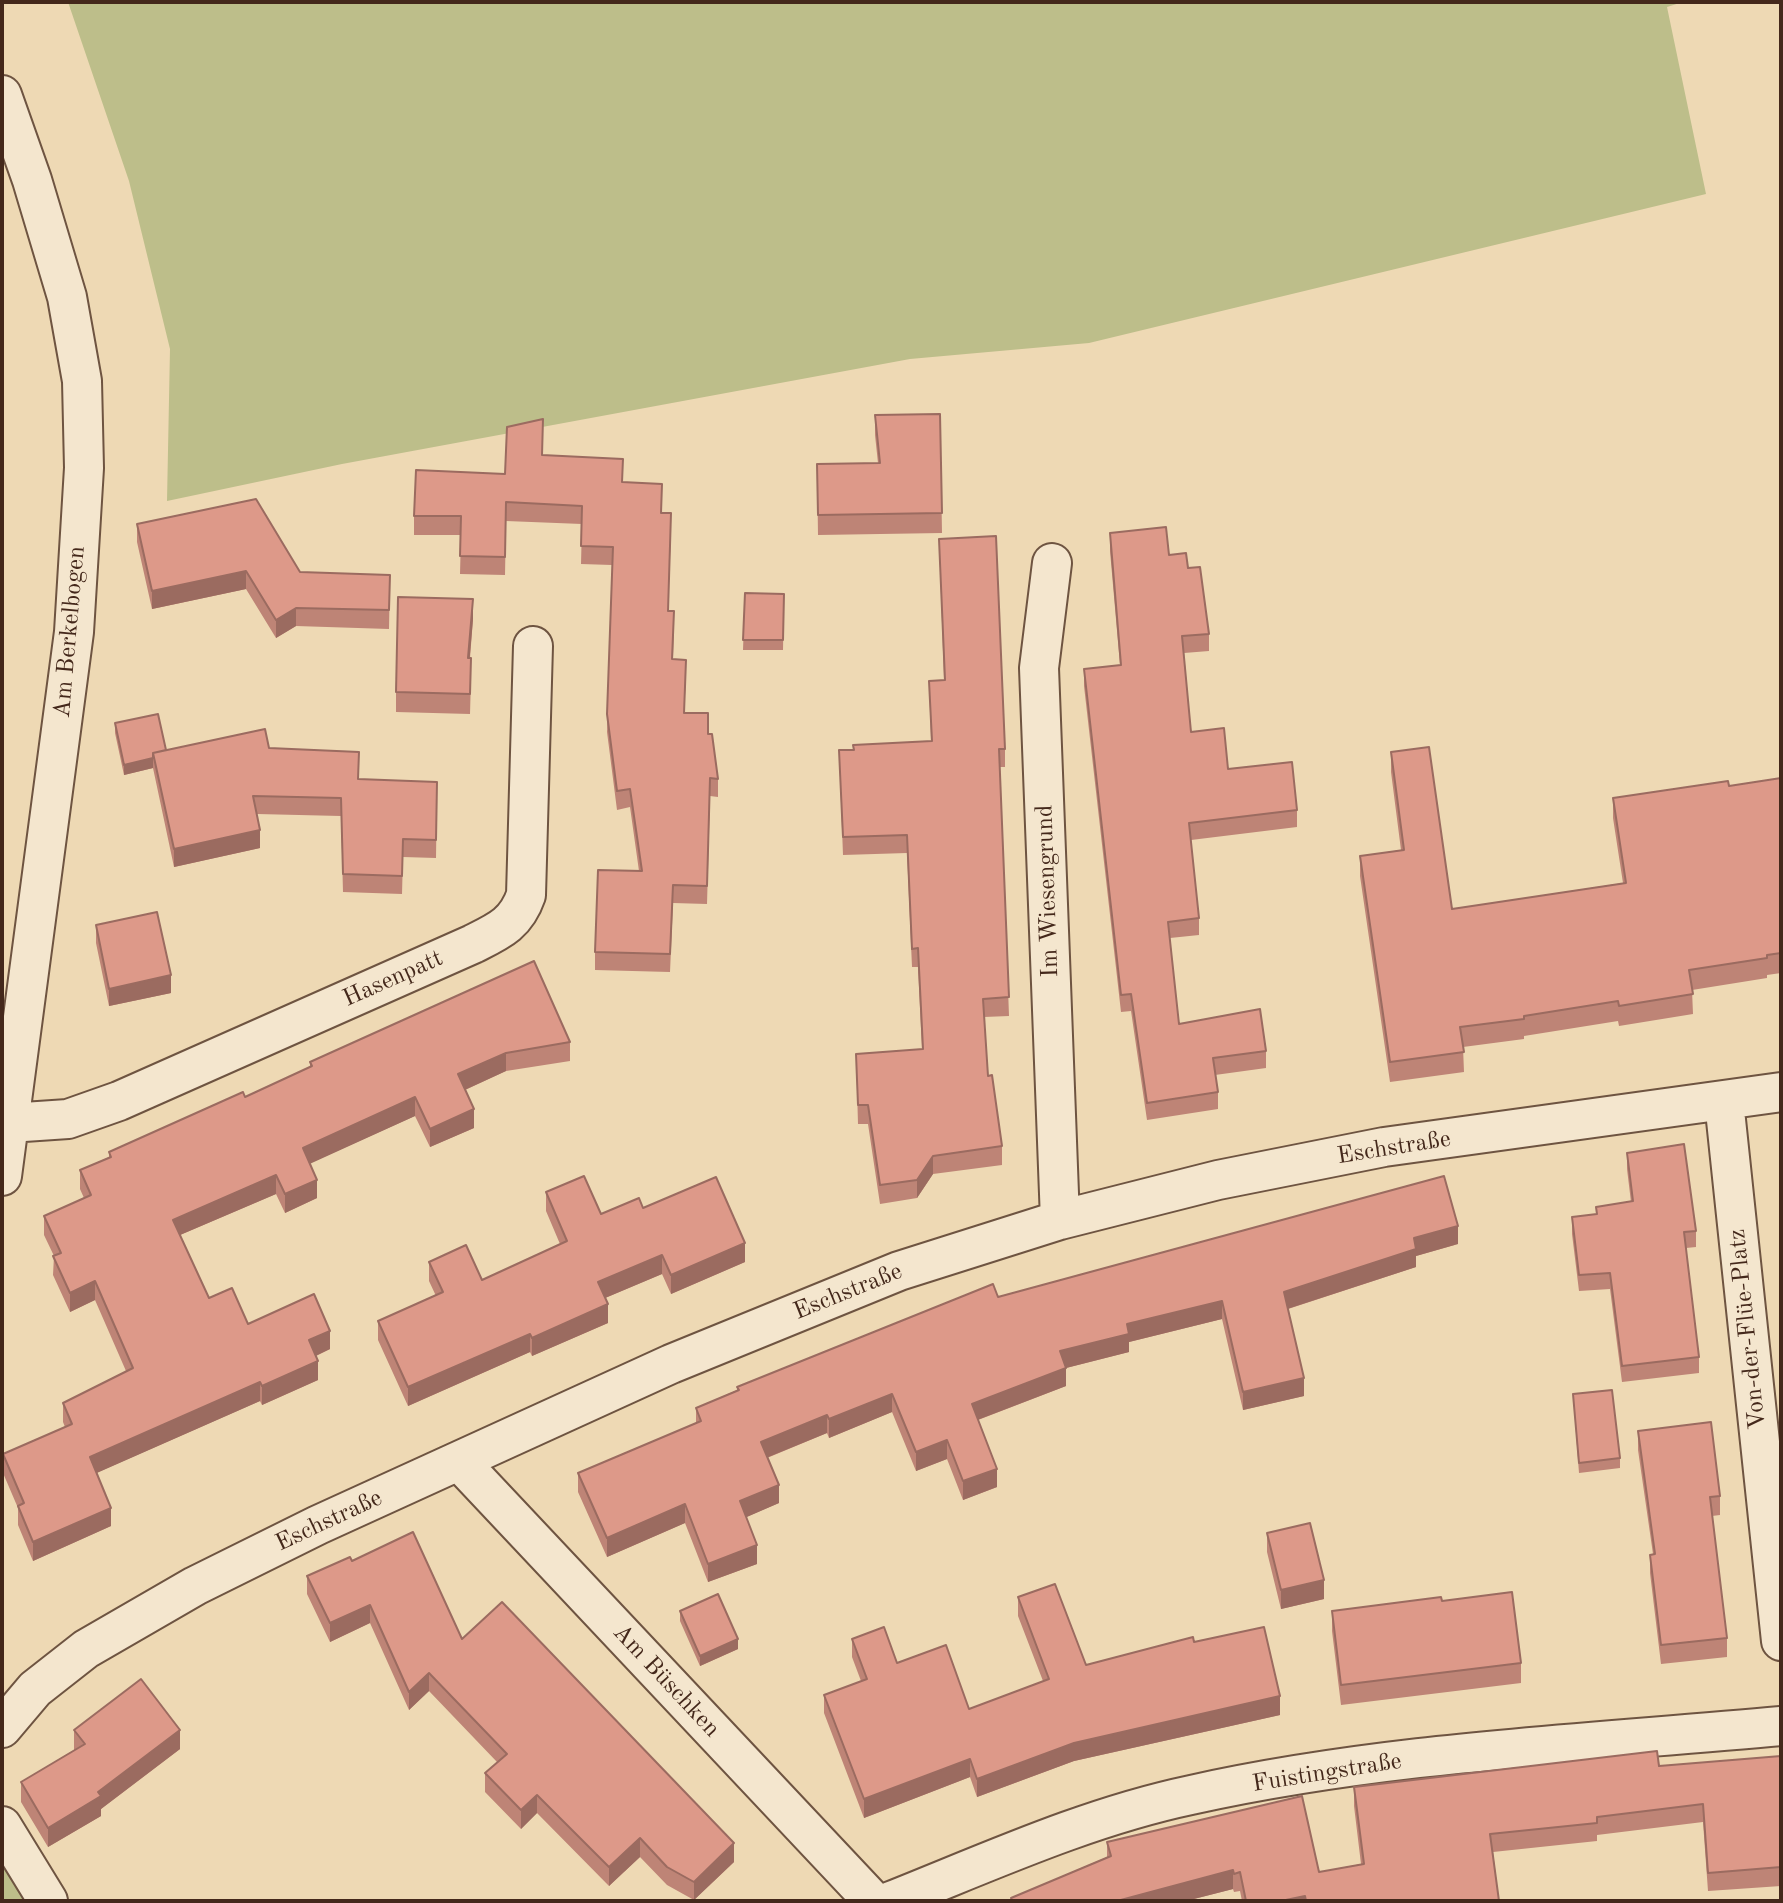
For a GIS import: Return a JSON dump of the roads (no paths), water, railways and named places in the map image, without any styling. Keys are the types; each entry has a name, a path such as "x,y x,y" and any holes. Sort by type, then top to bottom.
{"street":[{"name":"Am Berkelbogen","path":"2,95 32,180 66,297 82,381 84,468 74,632 2,1176"},
{"name":"Im Wiesengrund","path":"1052,563 1039,668 1060,1220"},
{"name":"Hasenpatt","path":"9,1122 68,1119 120,1101 473,944 499,931 520,914 526,895 533,646"},
{"name":"Eschstraße","path":"2,1728 35,1689 86,1649 195,1586 671,1364 899,1271 1060,1220 1218,1180 1384,1147 1781,1092"},
{"name":"Von-der-Flüe-Platz","path":"1724,1101 1781,1641"},
{"name":"Am Büschken","path":"459,1461 873,1901"},
{"name":"Fuistingstraße","path":"891,1901 1079,1826 1190,1795 1372,1764 1781,1726"},
{"path":"2,1826 48,1901"}]}
